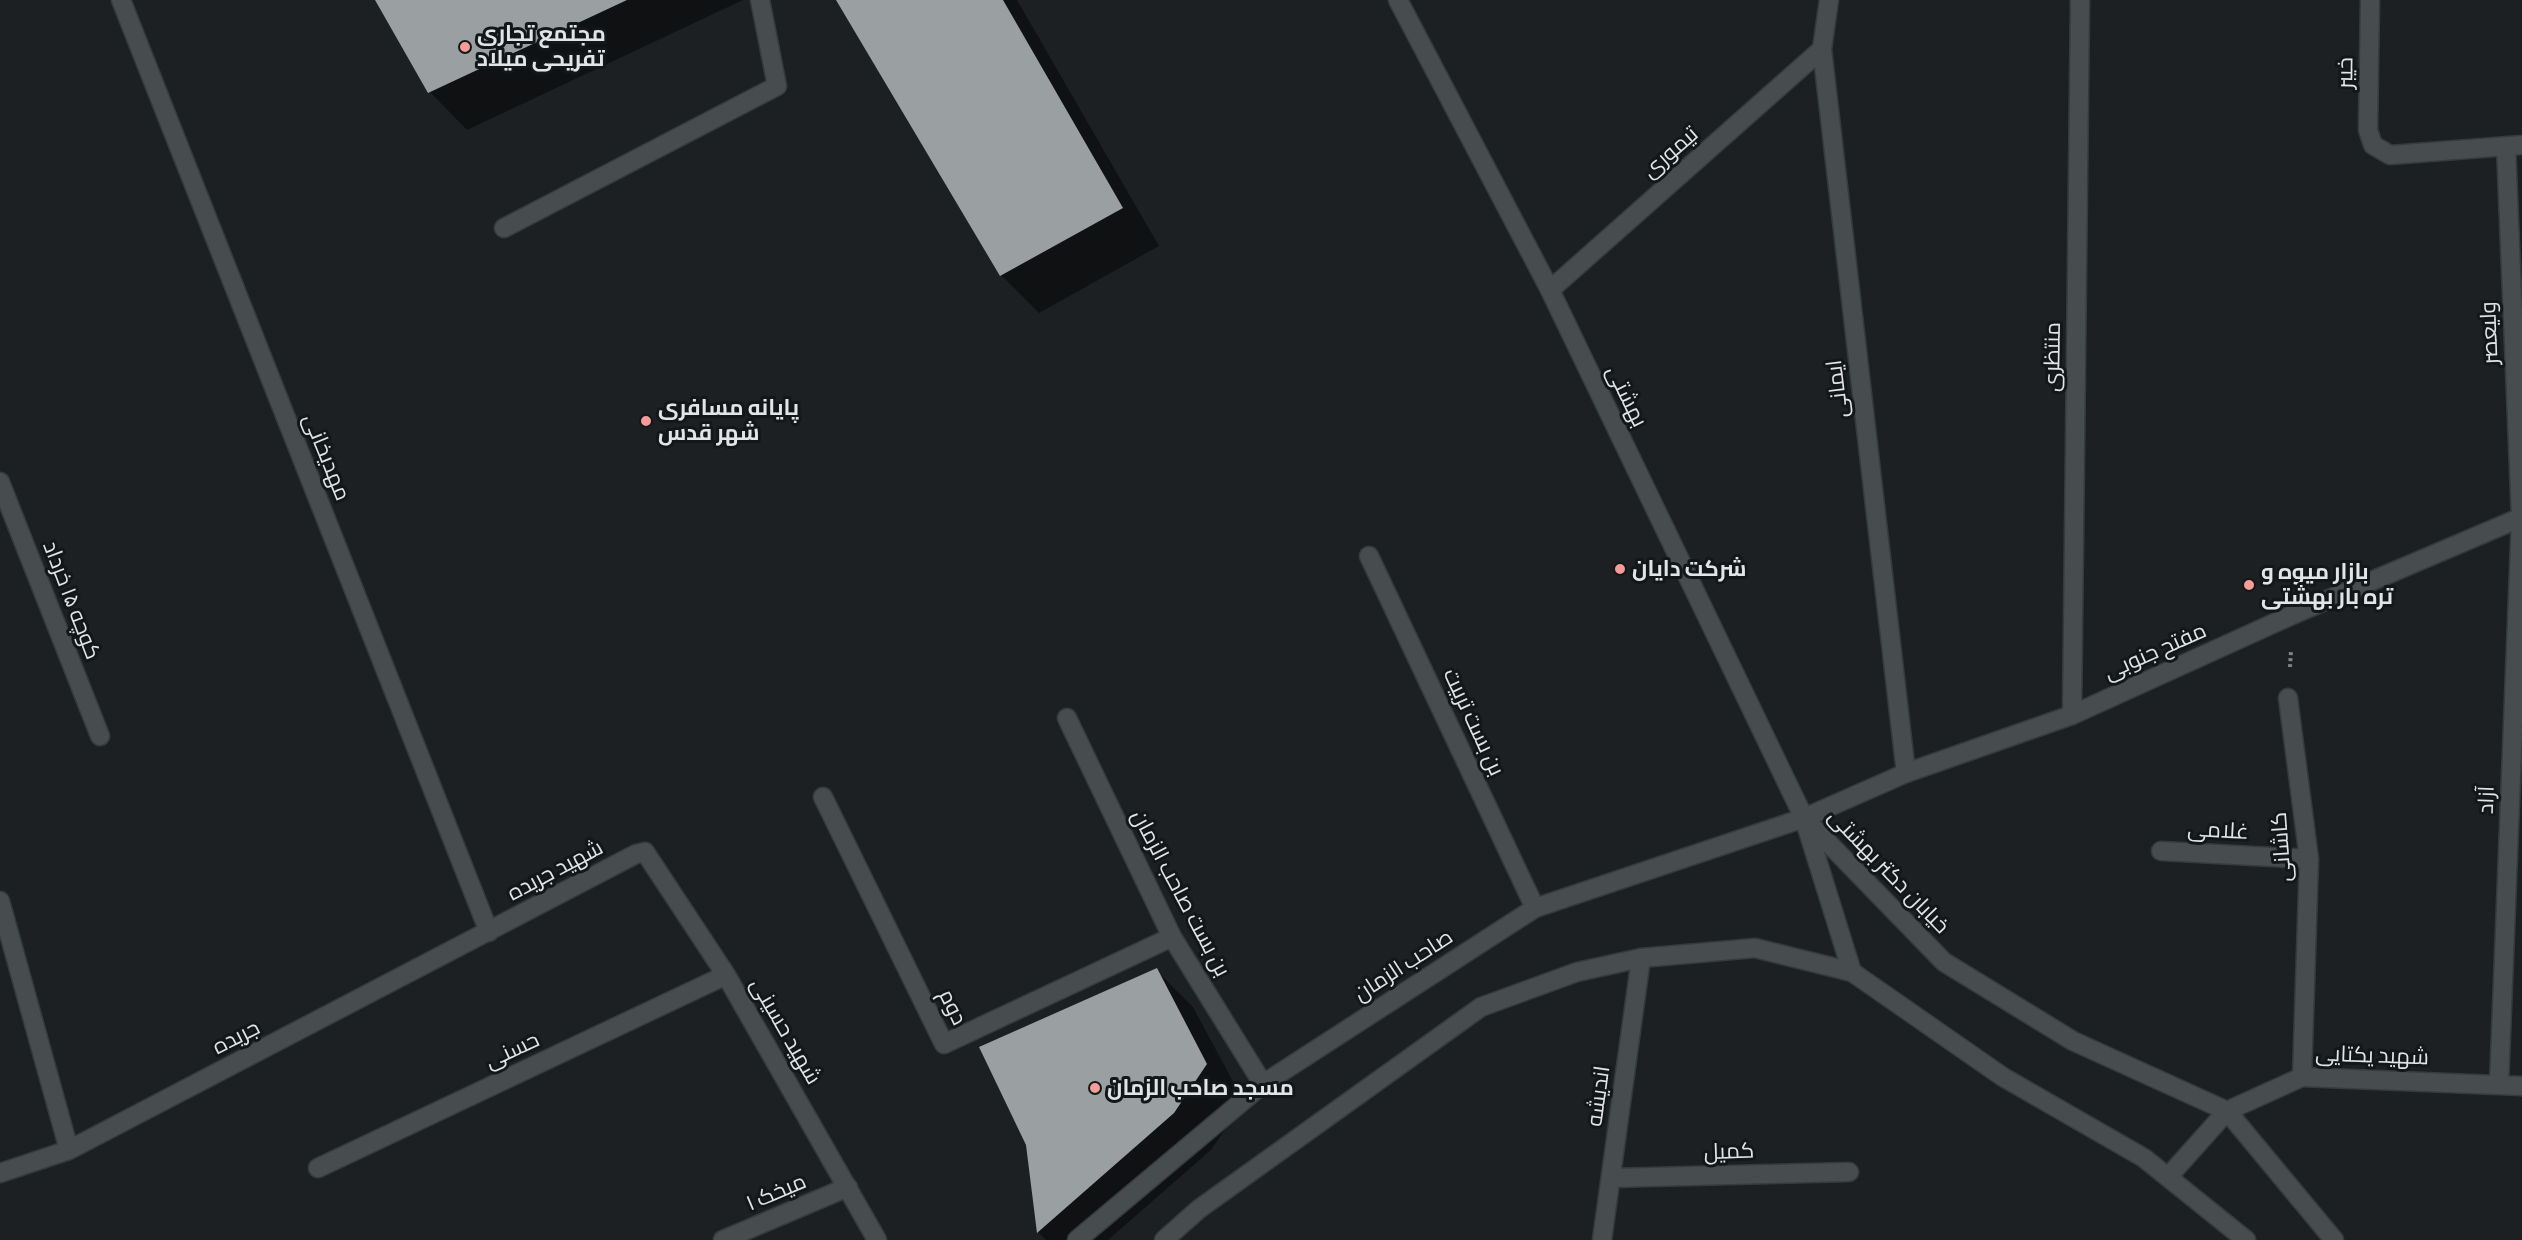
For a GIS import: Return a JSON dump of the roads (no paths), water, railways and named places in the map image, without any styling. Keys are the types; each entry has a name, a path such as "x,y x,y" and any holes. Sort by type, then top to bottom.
{"street":[{"name":"مهدیخانی","path":"121,0 489,932"},
{"path":"504,228 777,86 760,0"},
{"name":"بهشتی","path":"1398,0 1550,290 1804,818"},
{"name":"ایمانی","path":"1829,0 1822,49 1906,773"},
{"name":"منتظری","path":"2072,715 2080,0"},
{"name":"خیبر","path":"2370,0 2368,130 2373,145 2390,155 2514,145"},
{"name":"تیموری","path":"1550,290 1822,49"},
{"name":"ولیعصر","path":"2514,145 2521,518"},
{"name":"کوچه ۱۵ خرداد","path":"0,482 100,736"},
{"name":"مفتح جنوبی","path":"1804,818 1906,773 2072,715 2292,615 2521,518"},
{"name":"آزاد","path":"2499,1085 2521,518"},
{"name":"بن بست تربیت","path":"1370,556 1535,908"},
{"name":"کاشانی","path":"2289,698 2309,859 2302,1077"},
{"name":"بن بست صاحب الزمان","path":"1066,718 1172,937 1263,1084"},
{"name":"دوم","path":"823,797 945,1044 1172,937"},
{"name":"صاحب الزمان","path":"1077,1240 1263,1084 1535,908 1804,818"},
{"name":"خیابان دکتر بهشتی","path":"1804,818 1852,972"},
{"name":"خیابان دکتر بهشتی","path":"1804,818 1944,962 2073,1041 2227,1111 2334,1240"},
{"name":"غلامی","path":"2161,851 2309,859"},
{"name":"شهید جریده","path":"489,932 636,854 645,852"},
{"name":"شهید حسینی","path":"645,852 726,975 877,1240"},
{"path":"0,901 69,1150"},
{"name":"جریده","path":"0,1173 69,1150 489,932"},
{"path":"1164,1240 1198,1209 1481,1007 1577,972 1641,958 1755,948 1852,972 2003,1077 2144,1158 2246,1240"},
{"name":"اندیشه","path":"1602,1240 1641,958"},
{"name":"حسنی","path":"318,1168 726,975"},
{"name":"شهید یکتایی","path":"2227,1111 2302,1077 2522,1086"},
{"path":"2168,1177 2227,1111"},
{"name":"کمیل","path":"1611,1178 1849,1172"},
{"name":"میخک ۱","path":"723,1240 848,1187"}],"place":[{"name":"مجتمع تجاری تفریحی میلاد","path":"465,47"},
{"name":"پایانه مسافری شهر قدس","path":"646,421"},
{"name":"شرکت دایان","path":"1620,569"},
{"name":"بازار میوه و تره بار بهشتی","path":"2249,585"},
{"name":"مسجد صاحب الزمان","path":"1095,1088"}]}
